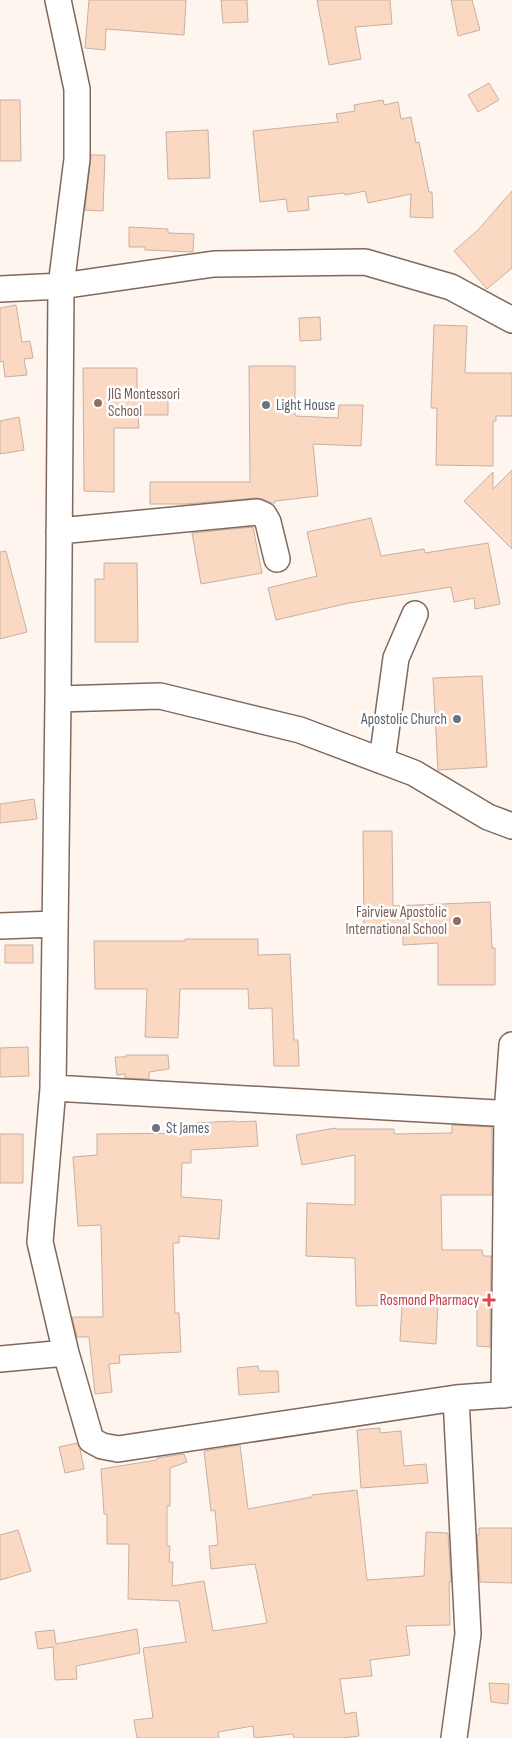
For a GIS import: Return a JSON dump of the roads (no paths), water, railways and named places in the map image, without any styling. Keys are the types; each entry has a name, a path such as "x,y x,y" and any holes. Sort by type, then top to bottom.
{"street":[{"path":"58,0 77,89 77,159 61,286 53,1088 40,1242 66,1353 91,1440 102,1446 118,1448 456,1398 508,1395 512,1045"},
{"path":"0,289 61,286 214,264 365,262 451,287 512,320"},
{"path":"59,531 258,512 264,515 268,522 277,559"},
{"path":"382,761 396,658 415,614"},
{"path":"58,699 160,696 300,730 414,772 488,817 512,826"},
{"path":"0,926 55,924"},
{"path":"53,1088 510,1114"},
{"path":"0,1358 66,1353"},
{"path":"454,1738 468,1634 456,1398"}],"place":[{"name":"JIG Montessori School","path":"98,403"},
{"name":"Light House","path":"266,405"},
{"name":"Apostolic Church","path":"457,719"},
{"name":"Fairview Apostolic International School","path":"457,921"},
{"name":"St James","path":"156,1128"},
{"name":"Rosmond Pharmacy","path":"489,1300"}]}
